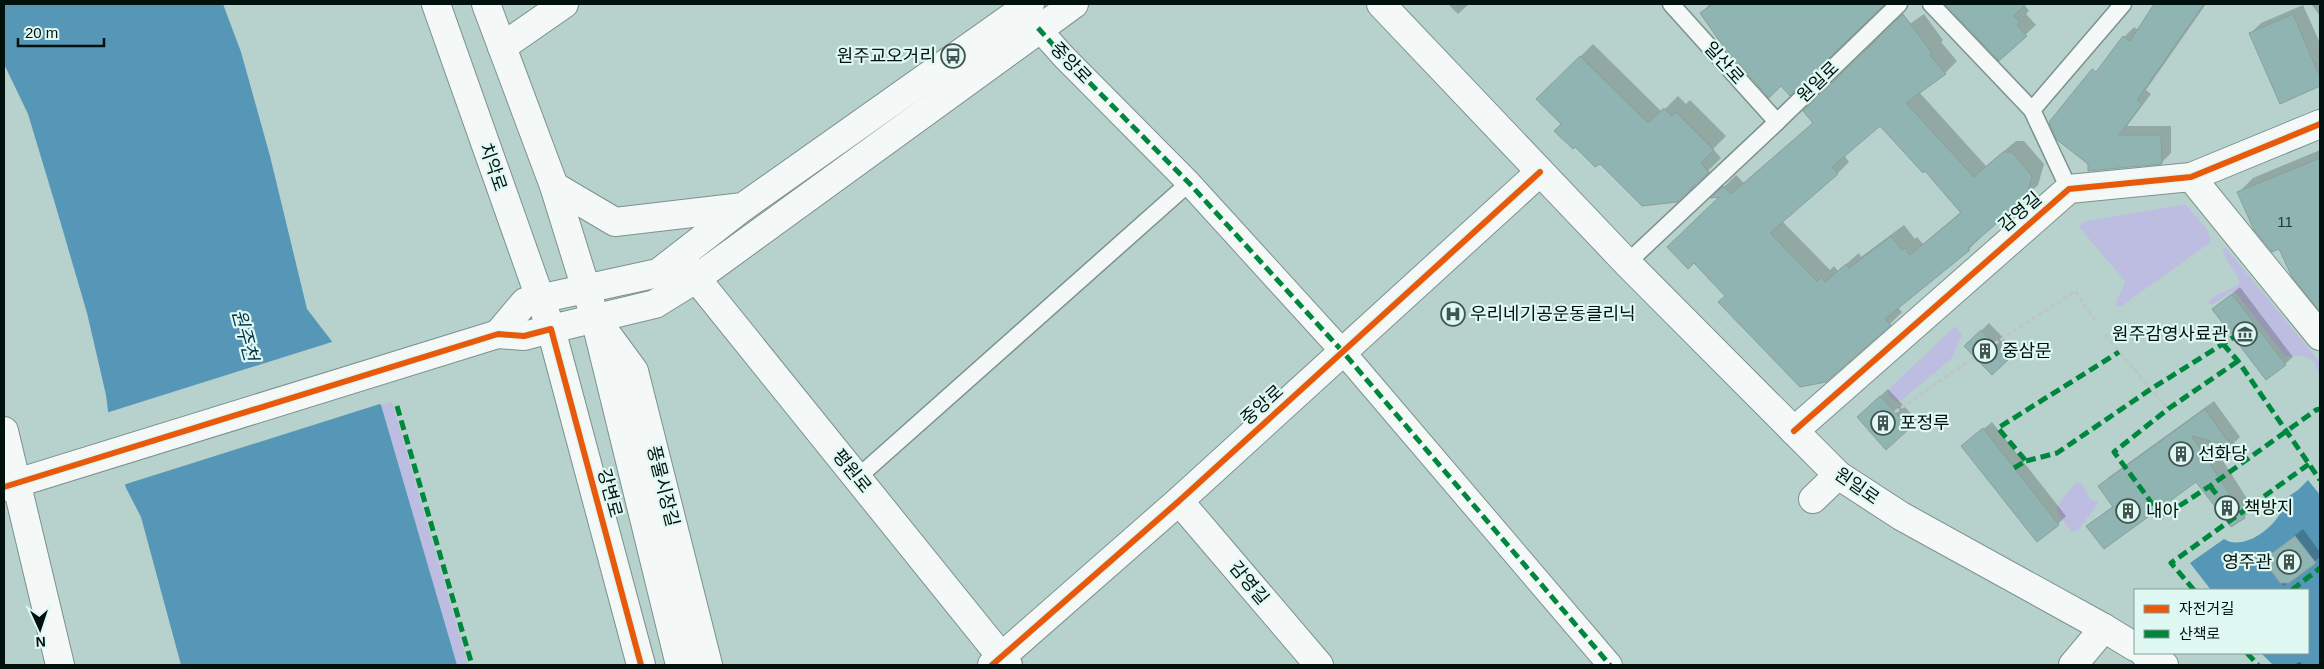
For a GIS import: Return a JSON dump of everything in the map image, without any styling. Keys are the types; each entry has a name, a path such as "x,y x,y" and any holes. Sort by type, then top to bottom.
{"street":[{"name":"치악로","path":"436,4 550,329"},
{"path":"486,4 554,186 595,318"},
{"path":"502,47 564,4"},
{"path":"498,334 525,302 658,273 743,207 1026,11 1074,4"},
{"name":"원일로","path":"1380,4 1627,263 1838,475 1901,516 2134,646"},
{"path":"9,485 42,477 498,334 524,336 655,304 697,278 1026,11"},
{"name":"중앙로","path":"1026,11 1064,56 1189,183 1343,352 1610,665"},
{"path":"2070,189 2191,177 2320,124"},
{"name":"중앙로","path":"1000,663 1540,172"},
{"path":"2191,177 2320,336"},
{"path":"554,186 615,222 743,207"},
{"name":"감영길","path":"1794,431 2070,189"},
{"name":"평원로","path":"679,257 857,478 1000,663"},
{"name":"강변로","path":"595,318 680,665"},
{"name":"풍물시장길","path":"595,318 634,371 708,665"},
{"name":"강변로","path":"550,329 641,665"},
{"path":"4,431 9,485 60,665"},
{"path":"1813,499 1838,475"},
{"name":"감영길","path":"1179,500 1320,665"},
{"path":"2073,665 2104,628"},
{"path":"2146,654 2164,665"}],"lane":[{"name":"일산로","path":"1671,4 1777,122"},
{"name":"원일로","path":"1627,263 1899,4"},
{"path":"1931,4 2032,110 2070,189"},
{"path":"2032,110 2123,4"},
{"path":"857,478 1189,183"}],"path":[{"path":"1994,344 2075,291 2095,320"},
{"path":"2105,335 2168,409"},
{"path":"1895,412 1975,357"}],"shaded area":[{"path":"2185,204 2207,229 2211,242 2120,307 2116,304 2125,281 2079,227 2083,222"},
{"path":"2223,248 2226,248 2320,362 2320,378 2317,367 2311,359 2303,356 2285,356 2236,293 2231,292 2214,304 2209,304 2208,302 2213,297 2239,284 2236,274 2225,257"},
{"path":"1955,326 1962,335 1952,358 1902,400 1896,402 1888,394 1891,387"},
{"path":"392,402 468,665 457,665 381,405"},
{"path":"2077,483 2082,483 2090,499 2099,502 2079,529 2072,532 2056,509"}],"water":[{"name":"원주천","path":"4,4 223,4 241,52 270,156 307,309 381,405 457,665 181,665 141,517 126,488 111,435 106,395 87,313 56,207 28,114 4,64"},
{"path":"2308,480 2320,495 2320,665 2273,665 2262,654 2309,654 2309,589 2210,589 2190,563 2224,539 2242,542 2262,533 2278,517 2285,499"}],"pier":[{"path":"335,341 383,403 123,485 109,435 106,413"}],"building":[{"path":"1713,4 1885,4 1790,96 1781,86 1769,98 1723,46 1700,13"},
{"path":"1945,4 2026,4 2014,16 2020,22 2017,25 2027,36 1999,61"},
{"path":"2154,4 2204,4 2137,100 2142,104 2119,135 2161,135 2162,164 2088,171 2088,164 2056,139 2049,122 2092,69 2096,72 2123,36 2130,41"},
{"path":"1903,14 1932,53 1930,55 1946,74 1906,103 1974,177 2003,152 2012,152 2032,176 2026,198 1968,248 1970,250 1885,319 1891,325 1826,382 1800,387 1718,302 1725,296 1694,263 1688,269 1667,247 1719,197 1710,198 1723,186 1731,194 1813,123 1803,111","holes":["1880,126 1923,173 1925,171 1961,213 1910,255 1905,248 1902,250 1891,236 1849,268 1846,264 1825,282 1822,277 1817,281 1770,233 1838,174 1832,167"]},
{"path":"2293,14 2320,77 2320,86 2280,104 2249,33"},
{"path":"1580,56 1648,123 1664,108 1672,116 1676,112 1714,150 1701,163 1709,172 1677,202 1642,206 1600,164 1595,167 1575,147 1573,149 1554,131 1561,124 1536,99"},
{"path":"2320,158 2320,312 2292,277 2279,249 2272,252 2254,230 2237,192"},
{"path":"2232,294 2286,365 2266,380 2212,309"},
{"name":"중삼문","path":"1981,330 2009,359 1992,375 1964,346"},
{"name":"포정루","path":"1880,396 1910,428 1886,450 1857,417"},
{"path":"2205,409 2232,447 2192,436 2245,518 2231,527 2196,482 2104,549 2086,526 2113,507 2098,486"},
{"path":"1983,428 2059,525 2037,542 1961,446"},
{"name":"영주관","path":"2295,536 2316,563 2289,583 2280,583 2263,560"}],"marked path":[{"path":"1038,28 1064,57 1189,183 1343,352 1610,665"},
{"path":"2026,461 2057,453 2151,389 2234,337"},
{"path":"2223,344 2238,361 2320,480"},
{"path":"2014,468 2026,461 1998,428 2119,352"},
{"path":"2238,361 2168,409 2114,452 2162,517 2320,409"},
{"path":"397,406 472,665"},
{"path":"2193,589 2171,563 2309,464"},
{"path":"2210,486 2235,518"},
{"path":"2293,589 2320,568"},
{"path":"2248,654 2258,665"}],"cycle path":[{"path":"1794,431 2069,189 2191,177 2320,124"},
{"path":"992,665 1179,501 1540,172"},
{"path":"4,487 498,334 524,336 551,329 641,665"}],"place":[{"name":"원주교오거리","path":"953,56"},
{"name":"우리네기공운동클리닉","path":"1453,314"},
{"name":"원주감영사료관","path":"2245,334"},
{"name":"중삼문","path":"1985,351"},
{"name":"포정루","path":"1883,423"},
{"name":"선화당","path":"2181,454"},
{"name":"책방지","path":"2227,508"},
{"name":"내아","path":"2128,511"},
{"name":"영주관","path":"2289,562"}]}
